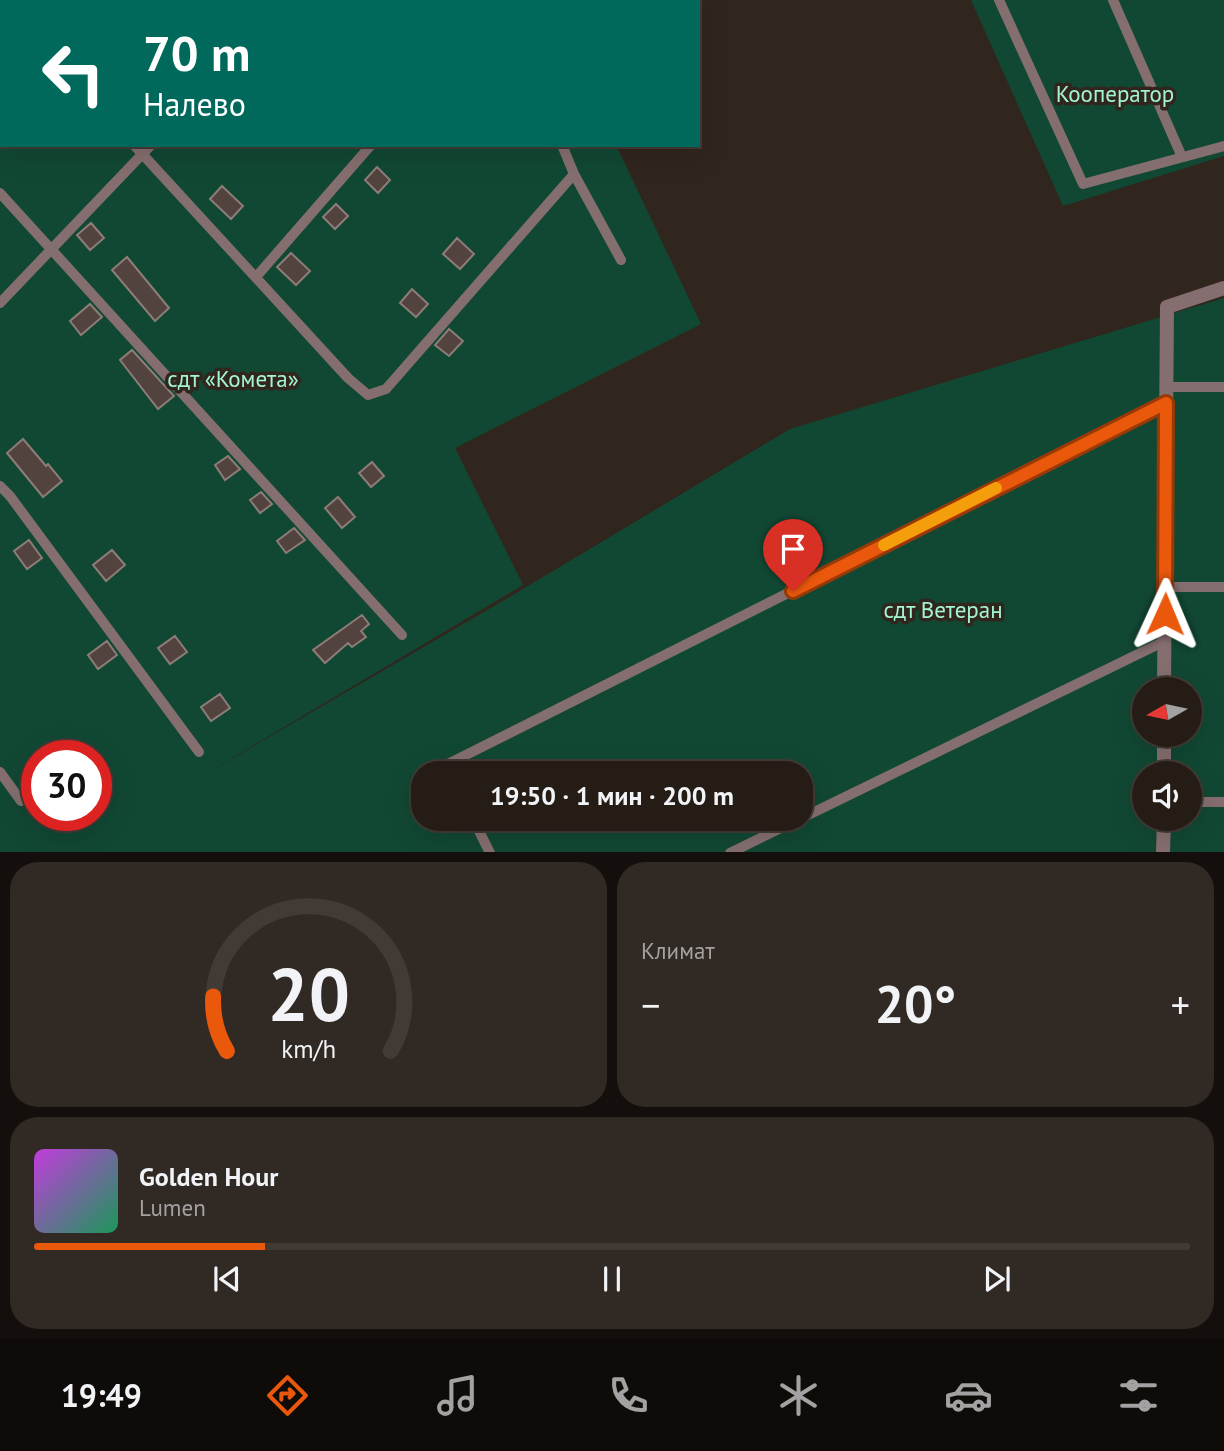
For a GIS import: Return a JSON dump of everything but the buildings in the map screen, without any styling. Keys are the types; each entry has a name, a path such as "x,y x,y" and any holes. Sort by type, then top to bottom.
{"street":[{"path":"1164,677 1167,307 1224,288"},
{"path":"1163,852 1164,831"}],"lane":[{"path":"999,0 1083,184 1224,146"},
{"path":"1113,0 1182,157"},
{"path":"136,147 348,377 368,395 386,389 574,174"},
{"path":"0,303 148,147"},
{"path":"256,277 369,147"},
{"path":"563,147 574,174 621,260"},
{"path":"0,192 402,635"},
{"path":"1166,387 1224,387"},
{"path":"454,761 1166,403"},
{"path":"0,485 199,752"},
{"path":"1165,587 1224,587"},
{"path":"813,812 1165,641"},
{"path":"0,772 21,801"},
{"path":"1202,802 1224,802"},
{"path":"479,831 490,852"},
{"path":"730,852 773,831"}],"green space":[{"name":"Кооператор","path":"971,0 1224,0 1224,156 1063,206"},
{"path":"0,147 617,147 701,324 455,448 523,585 192,782 790,429 1224,298 1224,852 0,852"}],"slow traffic":[{"path":"884,545 996,488"}],"route":[{"path":"793,591 1166,403 1165,614"}],"park label":[{"name":"сдт «Комета»","path":"233,378"},
{"name":"сдт Ветеран","path":"943,609"}]}
